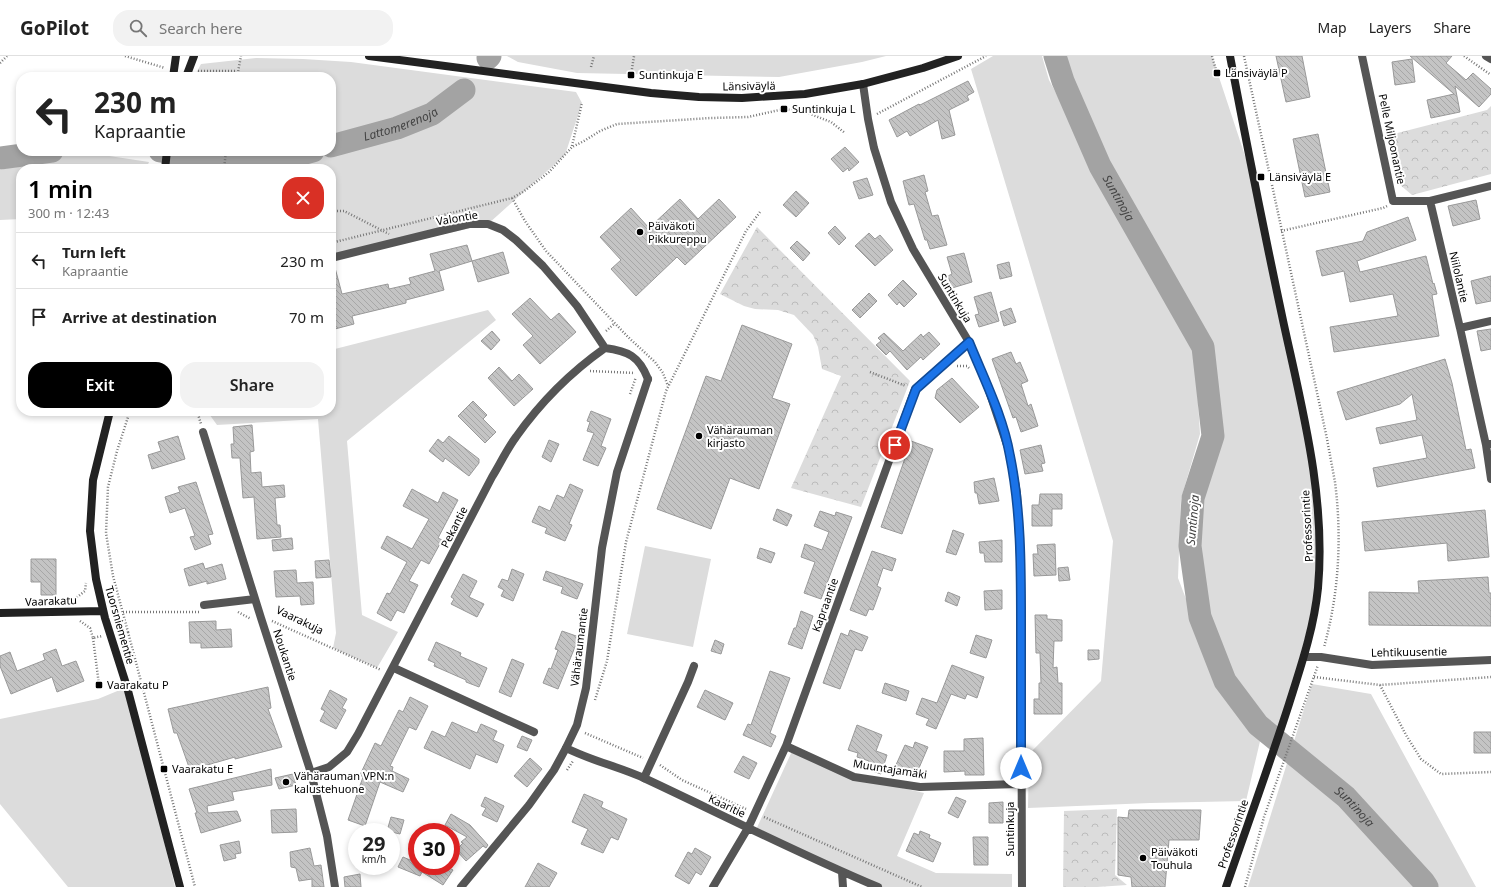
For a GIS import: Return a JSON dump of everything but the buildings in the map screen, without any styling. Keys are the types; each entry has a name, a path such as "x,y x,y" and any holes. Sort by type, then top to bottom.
{"main road":[{"path":"174,72 176,56"},
{"path":"188,72 194,56"},
{"name":"Länsiväylä","path":"370,56 594,87 651,94 699,97 772,97 805,94 863,84 923,68 958,56"},
{"name":"Professorintie","path":"1226,887 1304,657 1312,626 1318,590 1321,544 1318,500 1310,444 1253,180 1230,56"},
{"name":"Tuorsniementie","path":"109,416 93,480 90,531 96,579 103,611 127,687 180,887"},
{"name":"Vaarakatu","path":"0,613 103,611"}],"street":[{"name":"Pelle Miljoonantie","path":"1362,56 1394,201 1430,201 1491,186"},
{"path":"1486,56 1491,59"},
{"name":"Suntinkuja","path":"863,84 874,148 891,202 913,249 969,342 998,414 1010,454 1017,493 1021,578 1022,887"},
{"name":"Niilolantie","path":"1430,201 1488,445"},
{"name":"Valontie","path":"336,257 469,224 488,224 503,230 537,260 577,306 605,348"},
{"path":"1460,328 1491,321"},
{"name":"Kapraantie","path":"713,887 752,830 786,746 916,389 969,342"},
{"name":"Vähäraumantie","path":"461,887 529,805 554,770 577,725 586,688 602,548 617,472 648,378 636,359 622,351 605,348"},
{"name":"Pekantie","path":"312,773 329,767 347,752 358,734 492,477 515,437 539,408 568,378 605,348"},
{"name":"Noukantie","path":"203,432 261,618 312,773 327,836 335,887"},
{"path":"1488,445 1491,479"},
{"path":"202,609 255,599"},
{"name":"Lehtikuusentie","path":"1304,657 1321,657 1372,665 1491,660"},
{"path":"644,778 694,666"},
{"path":"392,671 534,732"},
{"name":"Muuntajamäki","path":"786,746 854,777 920,787 1021,784"},
{"name":"Kaaritie","path":"566,748 578,754 644,778 842,872 878,887"},
{"path":"842,872 843,887"}],"path":[{"path":"0,63 7,56"},
{"path":"238,72 241,56"},
{"path":"592,67 594,56"},
{"path":"632,75 634,56"},
{"path":"868,119 986,56"},
{"path":"1212,56 1217,73"},
{"path":"1464,56 1491,75"},
{"path":"572,147 582,103"},
{"path":"336,241 512,198 523,192 548,172 572,147 584,142 600,131 618,124 748,117 784,108 805,112 831,122 845,133"},
{"path":"512,198 525,222 546,252 628,337 655,362 663,373 668,386"},
{"path":"1281,231 1383,208 1394,201"},
{"path":"336,211 344,212 403,241"},
{"path":"594,704 607,661 626,542 662,403 668,386 746,231 760,212"},
{"path":"952,368 961,365 967,366 972,370"},
{"path":"589,371 638,373 630,394"},
{"path":"870,372 916,389"},
{"path":"128,416 117,451 108,487 106,533 113,576 195,887"},
{"path":"99,686 93,638 90,628 81,621 70,620 70,612 72,601 85,591 86,582 113,576"},
{"path":"123,612 202,609"},
{"name":"Vaarakuja","path":"232,612 239,612 250,619 270,616 272,621 392,671"},
{"path":"93,638 128,632"},
{"path":"1314,677 1380,685 1491,677"},
{"path":"1380,685 1421,759 1442,774 1491,772"},
{"path":"565,772 578,754 585,732"},
{"path":"1245,887 1264,817 1291,743"},
{"path":"752,830 764,812"}],"green space":[{"path":"507,56 886,56 862,62 779,77 577,73 518,62"},
{"path":"993,56 1042,56 1049,80 1195,352 1200,434 1181,499 1178,578 1215,675 1261,737 1246,801 1028,808 1029,754 1101,681 1113,541 971,69"},
{"path":"1055,56 1212,56 1253,180 1318,500 1318,590 1279,733 1258,725 1200,617 1190,546 1193,498 1213,436 1203,347 1100,166 1063,81"},
{"path":"256,58 351,62 576,92 582,103 565,155 488,224 336,259 336,164 173,164 175,156 336,156 336,72 197,72 201,64"},
{"path":"1491,106 1491,174 1412,195 1399,184 1386,136 1487,110"},
{"path":"56,156 109,156 149,162 148,164 24,164"},
{"path":"16,166 16,219 0,220 0,170"},
{"path":"757,227 910,381 861,507 791,488 841,376 822,369 818,347 813,335 794,315 778,310 755,309 744,306 720,294"},
{"path":"488,310 496,320 347,441 362,615 398,632 377,668 333,648 336,633 318,419 217,425 211,416 336,416 336,349"},
{"path":"645,546 711,559 693,647 627,634"},
{"path":"1312,684 1371,694 1476,887 1248,887"},
{"path":"127,687 175,887 68,887 0,804 0,719 98,699"},
{"path":"793,749 854,777 924,793 897,856 936,873 1012,874 1012,887 882,887 755,832"},
{"path":"1117,809 1115,875 1127,885 1063,887 1064,811"}],"waterway":[{"name":"Suntinoja","path":"1055,56 1063,81 1100,166 1203,347 1213,436 1193,498 1190,546 1200,617 1225,681 1258,725 1346,797 1427,887"},
{"name":"Lattomerenoja","path":"336,145 397,128 432,114 464,90"},
{"name":"Lattomerenoja","path":"0,158 16,156"},
{"name":"Lattomerenoja","path":"193,156 245,164"},
{"name":"Lattomerenoja","path":"265,164 295,156"}],"place":[{"name":"Länsiväylä P","path":"1217,73"},
{"name":"Suntinkuja E","path":"631,75"},
{"name":"Suntinkuja L","path":"784,109"},
{"name":"Länsiväylä E","path":"1261,177"},
{"name":"Päiväkoti Pikkureppu","path":"640,232"},
{"name":"Vähärauman kirjasto","path":"699,436"},
{"name":"Vaarakatu P","path":"99,685"},
{"name":"Vaarakatu E","path":"164,769"},
{"name":"Vähärauman VPN:n kalustehuone","path":"286,782"},
{"name":"Päiväkoti Touhula","path":"1143,858"}],"route":[{"path":"895,445 916,389 969,342 998,414 1010,454 1017,493 1021,578 1021,768"}]}
